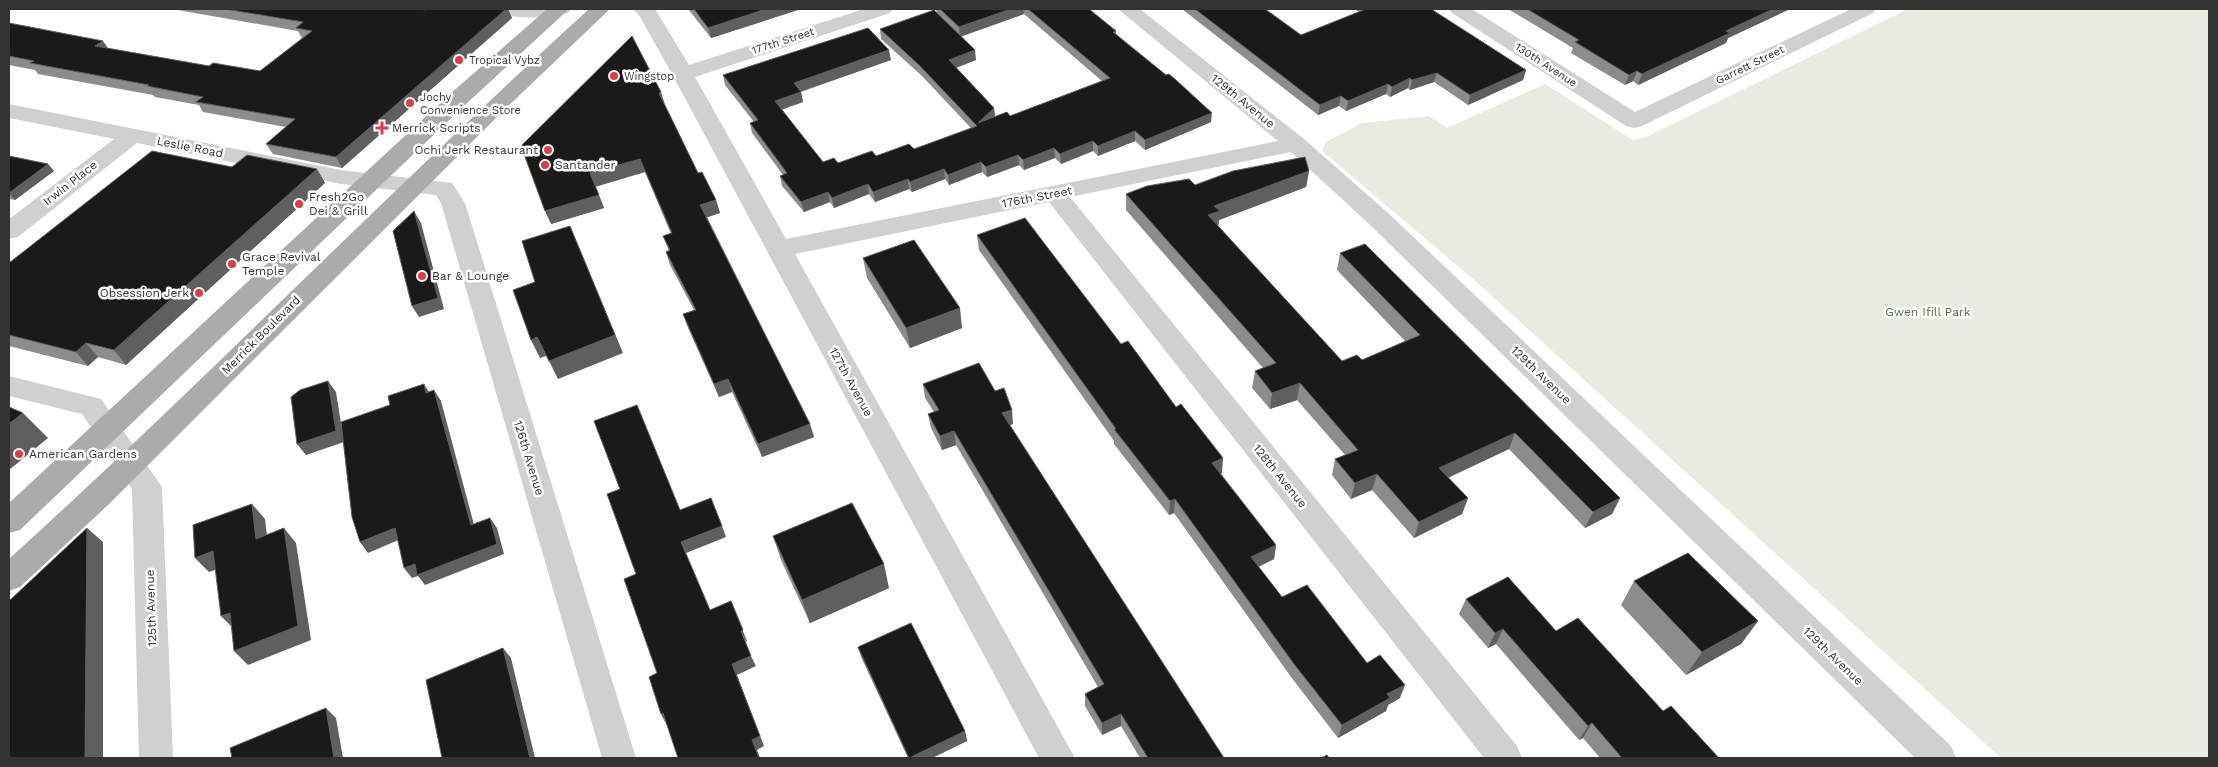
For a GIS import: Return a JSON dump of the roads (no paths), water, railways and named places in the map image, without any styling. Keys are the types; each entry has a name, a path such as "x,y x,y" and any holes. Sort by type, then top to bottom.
{"main road":[{"path":"9,521 371,180 559,9"},
{"name":"Merrick Boulevard","path":"9,578 63,529 414,185 600,9"}],"street":[{"path":"504,9 527,12 559,9"},
{"name":"127th Avenue","path":"643,9 647,11 683,74 1058,758"},
{"name":"177th Street","path":"683,74 883,9"},
{"name":"129th Avenue","path":"1128,9 1296,144 1386,225 1939,758"},
{"name":"130th Avenue","path":"1458,9 1634,121"},
{"name":"Garrett Street","path":"1634,121 1866,9"},
{"name":"Leslie Road","path":"9,111 341,177 414,185"},
{"name":"Irwin Place","path":"9,230 132,136"},
{"name":"176th Street","path":"779,249 1296,144"},
{"name":"126th Avenue","path":"414,185 444,188 453,203 619,758"},
{"name":"128th Avenue","path":"1055,194 1505,758"},
{"name":"125th Avenue","path":"9,386 91,406 147,487 156,758"}],"place":[{"name":"Tropical Vybz","path":"459,60"},
{"name":"Wingstop","path":"614,76"},
{"name":"Jochy Convenience Store","path":"410,103"},
{"name":"Merrick Scripts","path":"382,128"},
{"name":"Ochi Jerk Restaurant","path":"548,150"},
{"name":"Santander","path":"545,165"},
{"name":"Fresh2Go Dei & Grill","path":"299,204"},
{"name":"Grace Revival Temple","path":"232,264"},
{"name":"Bar & Lounge","path":"422,276"},
{"name":"Obsession Jerk","path":"199,293"},
{"name":"American Gardens","path":"19,454"}],"park label":[{"name":"Gwen Ifill Park","path":"1928,312"}]}
